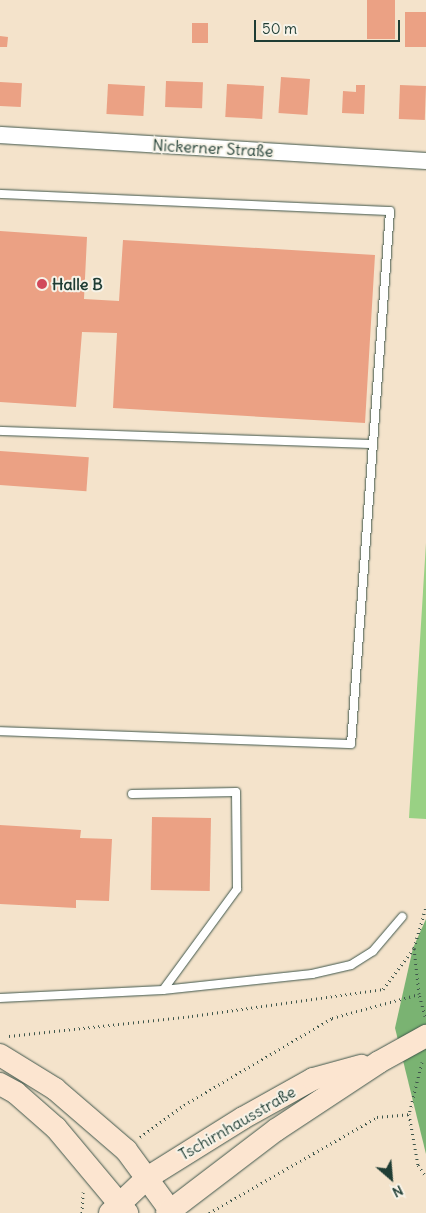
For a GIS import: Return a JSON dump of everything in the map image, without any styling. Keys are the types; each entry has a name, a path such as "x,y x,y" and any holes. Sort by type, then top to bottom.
{"main road":[{"name":"Tschirnhausstraße","path":"170,1212 276,1130 379,1062 398,1051 425,1044"},
{"path":"1,1046 126,1150 170,1212"},
{"name":"Tschirnhausstraße","path":"119,1210 147,1178 182,1154 313,1079 379,1062"},
{"path":"0,1084 16,1093 56,1128 119,1210"}],"street":[{"name":"Nickerner Straße","path":"0,135 426,161"}],"lane":[{"path":"0,194 390,210 352,744 0,731"},
{"path":"0,431 373,444"},
{"path":"132,794 236,792 237,889 163,990"},
{"path":"0,998 163,990 312,974 352,965 373,951 402,917"}],"path":[{"path":"1,1046 62,1028 192,1016 383,989 414,948 426,907"},
{"path":"414,948 419,994 426,1020"},
{"path":"137,1139 184,1105 332,1018 419,994"},
{"path":"425,1044 409,1114 418,1166 426,1178"},
{"path":"209,1213 377,1117 409,1114"},
{"path":"82,1213 83,1192 87,1188"}],"green space":[{"path":"426,543 426,819 409,818"},
{"path":"426,919 426,1154 395,1028 413,948"}],"building":[{"path":"367,0 395,0 395,39 367,39"},
{"path":"405,12 426,12 426,47 405,47"},
{"path":"192,23 208,23 208,43 192,43"},
{"path":"0,36 8,37 7,47 0,47"},
{"path":"281,77 310,79 307,115 278,113"},
{"path":"166,81 203,82 202,108 165,107"},
{"path":"0,82 22,83 21,107 0,106"},
{"path":"108,84 145,86 143,116 106,114"},
{"path":"227,84 264,86 262,119 225,117"},
{"path":"356,85 365,85 364,114 342,113 343,91 356,92"},
{"path":"400,85 426,86 425,120 399,119"},
{"path":"0,231 87,237 84,299 119,301 123,240 375,255 365,423 113,408 117,333 82,332 76,407 0,402"},
{"path":"0,451 89,457 86,491 0,485"},
{"path":"152,817 211,818 210,891 151,890"},
{"path":"0,825 81,830 80,838 112,839 109,901 76,900 76,908 0,904"}],"place":[{"name":"Halle B","path":"42,284"}]}
